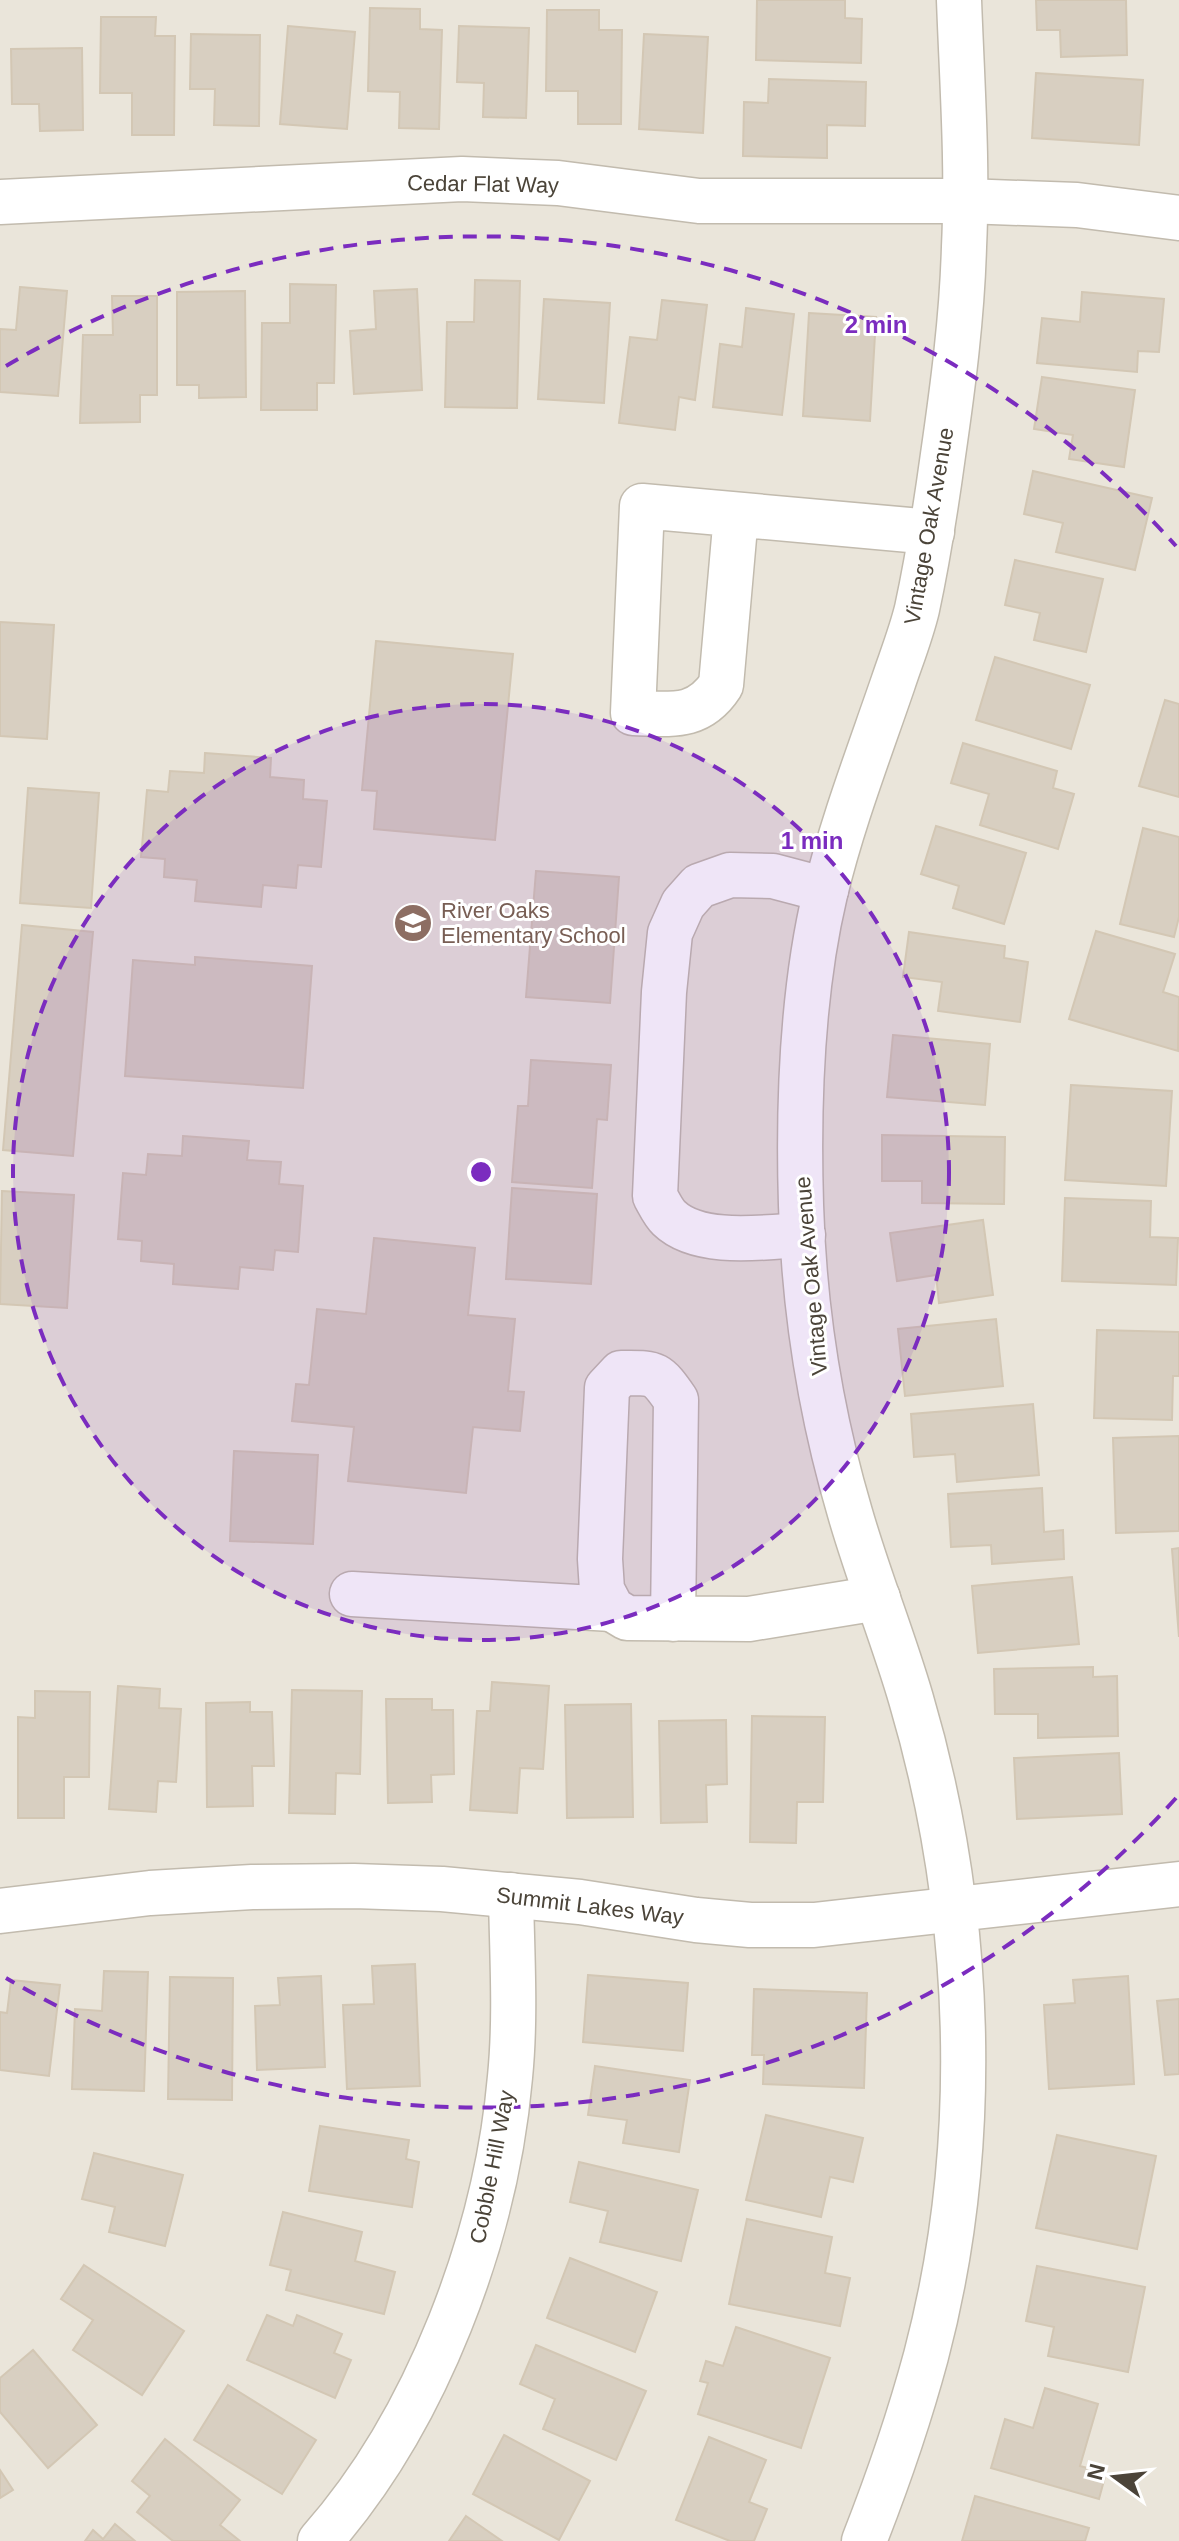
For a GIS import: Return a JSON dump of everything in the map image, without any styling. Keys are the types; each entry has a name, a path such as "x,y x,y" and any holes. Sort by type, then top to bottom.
{"street":[{"name":"Vintage Oak Avenue","path":"864,2541 898,2455 928,2349 949,2242 961,2134 963,2024 954,1910 934,1793 912,1702 849,1511 823,1396 803,1235 801,1090 809,996 826,890 916,615 932,532 953,387 964,254 959,0"},
{"name":"Cedar Flat Way","path":"0,202 462,179 558,183 699,201 965,201 1077,205 1179,218"},
{"path":"736,515 721,685 711,700 700,708 670,714 633,713 642,506 932,532"},
{"path":"803,1235 740,1239 695,1232 669,1218 655,1196 664,992 670,933 683,904 699,886 730,875 773,876 826,890"},
{"path":"673,1619 676,1400 664,1382 653,1373 621,1373 607,1388 600,1559 607,1599 627,1618 673,1619 749,1619 878,1598"},
{"path":"352,1594 607,1599"},
{"name":"Summit Lakes Way","path":"0,1911 150,1893 252,1887 354,1886 511,1895 750,1925 814,1925 1179,1884"},
{"name":"Cobble Hill Way","path":"320,2541 376,2466 421,2388 457,2308 480,2237 498,2166 510,2078 513,2004 511,1895"}],"shaded area":[{"path":"0,0 1179,0 1179,2541 0,2541"}],"building":[{"path":"757,0 845,0 845,18 862,19 861,63 756,60"},
{"path":"1036,0 1126,0 1127,55 1061,57 1060,30 1037,30"},
{"path":"370,8 420,9 420,29 442,30 439,129 399,128 400,92 368,91"},
{"path":"547,10 599,10 599,30 622,30 621,124 578,124 578,91 546,91"},
{"path":"101,17 156,17 155,36 175,36 174,135 132,135 132,93 100,93"},
{"path":"288,26 355,32 347,129 280,124"},
{"path":"459,26 529,28 526,118 483,117 484,83 457,82"},
{"path":"191,34 260,35 259,126 214,125 215,89 190,89"},
{"path":"644,34 708,37 703,133 639,129"},
{"path":"82,48 83,130 40,131 39,104 12,104 11,49"},
{"path":"1036,73 1143,80 1139,145 1032,138"},
{"path":"769,79 866,82 865,126 827,125 827,158 743,156 744,102 768,103"},
{"path":"475,280 520,281 517,408 445,407 447,322 474,322"},
{"path":"290,284 336,285 334,383 317,383 317,410 261,410 262,323 290,323"},
{"path":"20,287 67,291 58,396 0,392 0,329 16,330"},
{"path":"417,289 422,390 354,394 350,331 376,329 374,291"},
{"path":"245,291 246,397 199,398 199,385 177,385 177,292"},
{"path":"1082,292 1164,299 1159,352 1138,351 1137,372 1037,363 1042,318 1080,322"},
{"path":"112,296 157,296 157,395 140,395 140,422 80,423 83,335 113,335"},
{"path":"544,299 610,303 604,403 538,399"},
{"path":"662,300 707,305 695,400 679,397 675,430 619,423 630,337 657,340"},
{"path":"746,308 794,314 782,415 713,407 720,344 742,347"},
{"path":"809,313 876,317 870,421 803,416"},
{"path":"1042,377 1135,390 1124,467 1069,459 1073,435 1034,429"},
{"path":"1033,471 1152,498 1135,570 1056,552 1063,523 1024,514"},
{"path":"1015,560 1103,579 1086,652 1034,640 1040,613 1005,605"},
{"path":"0,622 54,625 47,739 0,736"},
{"path":"376,641 513,654 495,840 374,829 377,791 362,790"},
{"path":"995,657 1090,685 1071,749 976,720"},
{"path":"1165,700 1179,704 1179,797 1139,786"},
{"path":"963,743 1057,771 1053,788 1074,794 1058,849 980,825 989,794 951,783"},
{"path":"205,753 271,758 270,777 304,780 303,799 327,801 321,867 298,865 296,888 263,885 261,907 195,901 197,880 164,877 165,859 141,857 147,790 168,792 170,771 204,773"},
{"path":"28,788 99,793 91,908 20,903"},
{"path":"936,826 1026,853 1004,924 953,908 959,886 921,874"},
{"path":"1143,828 1179,837 1179,917 1174,937 1120,924"},
{"path":"536,871 619,877 610,1003 526,997"},
{"path":"22,925 93,932 73,1156 3,1150"},
{"path":"1096,931 1175,954 1163,992 1179,997 1178,1051 1069,1019"},
{"path":"909,932 1005,946 1004,958 1028,962 1020,1022 938,1011 942,982 903,977"},
{"path":"195,957 312,966 303,1088 125,1076 133,960 195,965"},
{"path":"893,1035 990,1044 985,1105 887,1097"},
{"path":"531,1060 611,1065 607,1120 597,1119 592,1188 512,1182 518,1106 528,1106"},
{"path":"1071,1085 1172,1091 1166,1186 1065,1180"},
{"path":"882,1135 1005,1137 1004,1204 922,1203 922,1181 882,1181"},
{"path":"183,1136 249,1141 247,1160 281,1162 279,1184 303,1186 298,1252 275,1250 273,1270 240,1267 238,1289 173,1284 174,1264 141,1261 142,1241 118,1239 123,1173 146,1175 148,1154 182,1156"},
{"path":"512,1188 597,1194 591,1284 506,1279"},
{"path":"2,1191 74,1195 67,1308 0,1304"},
{"path":"1065,1198 1151,1201 1150,1237 1178,1238 1176,1285 1062,1281"},
{"path":"983,1220 993,1295 939,1303 936,1275 897,1281 890,1233"},
{"path":"374,1238 475,1248 468,1315 515,1319 508,1391 524,1392 520,1431 473,1427 466,1493 348,1481 354,1427 292,1421 296,1384 309,1385 317,1309 366,1314"},
{"path":"996,1319 1003,1386 905,1396 898,1329"},
{"path":"1097,1330 1179,1332 1179,1376 1173,1376 1172,1420 1094,1418"},
{"path":"1033,1404 1039,1475 957,1482 955,1454 914,1457 911,1414"},
{"path":"1179,1436 1179,1531 1116,1533 1113,1438"},
{"path":"234,1451 318,1455 313,1544 230,1541"},
{"path":"1042,1488 1044,1532 1063,1530 1064,1559 992,1564 991,1545 951,1547 948,1494"},
{"path":"1179,1548 1179,1637 1172,1549"},
{"path":"1072,1577 1079,1644 978,1653 972,1586"},
{"path":"1093,1667 1093,1677 1117,1676 1118,1736 1038,1738 1038,1714 995,1714 994,1669"},
{"path":"492,1682 549,1686 543,1769 520,1768 517,1813 470,1810 477,1711 490,1711"},
{"path":"118,1686 160,1689 159,1708 181,1709 176,1782 158,1781 156,1812 109,1809"},
{"path":"292,1690 362,1691 360,1774 336,1773 335,1814 289,1813"},
{"path":"35,1691 90,1692 89,1777 64,1777 64,1818 18,1818 18,1717 35,1718"},
{"path":"386,1699 432,1699 432,1710 453,1710 454,1774 431,1775 432,1802 388,1803"},
{"path":"250,1702 250,1712 272,1712 274,1766 252,1766 253,1806 207,1807 206,1703"},
{"path":"631,1704 633,1817 567,1818 565,1705"},
{"path":"752,1716 825,1717 823,1802 797,1802 796,1843 750,1842"},
{"path":"726,1720 727,1784 706,1785 707,1822 661,1823 659,1721"},
{"path":"1119,1753 1122,1814 1017,1819 1014,1758"},
{"path":"415,1964 420,2086 347,2089 343,2005 374,2004 372,1966"},
{"path":"104,1971 148,1972 144,2091 72,2089 75,2009 102,2011"},
{"path":"588,1975 688,1983 683,2051 583,2042"},
{"path":"321,1976 325,2067 257,2070 255,2006 280,2005 278,1978"},
{"path":"1128,1976 1134,2084 1049,2089 1044,2005 1075,2003 1073,1980"},
{"path":"170,1977 233,1978 232,2100 168,2099"},
{"path":"11,1980 60,1985 49,2076 0,2070 0,2012 7,2013"},
{"path":"754,1989 867,1993 864,2088 763,2084 764,2055 752,2055"},
{"path":"1179,1999 1179,2074 1165,2075 1157,2001"},
{"path":"595,2066 690,2080 679,2152 623,2143 627,2120 588,2115"},
{"path":"766,2115 863,2138 853,2182 830,2177 821,2217 746,2200"},
{"path":"320,2126 409,2140 406,2159 419,2162 412,2207 309,2191"},
{"path":"1057,2135 1156,2156 1137,2249 1036,2228"},
{"path":"94,2153 183,2175 165,2246 109,2232 115,2207 82,2199"},
{"path":"579,2162 698,2190 681,2261 600,2242 608,2211 570,2202"},
{"path":"283,2212 362,2232 355,2261 395,2272 384,2314 286,2290 291,2270 270,2265"},
{"path":"747,2219 832,2237 825,2273 850,2278 840,2326 729,2304"},
{"path":"570,2258 657,2292 635,2352 547,2318"},
{"path":"84,2265 184,2331 142,2395 73,2350 93,2320 61,2299"},
{"path":"1037,2266 1145,2287 1128,2372 1048,2356 1054,2327 1026,2321"},
{"path":"267,2315 293,2326 297,2315 342,2334 334,2353 351,2360 335,2398 247,2360"},
{"path":"736,2327 830,2358 801,2448 698,2414 708,2383 700,2381 706,2361 723,2366"},
{"path":"536,2345 646,2391 616,2460 543,2429 555,2399 520,2384"},
{"path":"33,2350 97,2425 48,2468 0,2412 0,2378"},
{"path":"228,2385 316,2440 282,2494 194,2440"},
{"path":"1045,2388 1098,2404 1080,2466 1106,2473 1099,2499 991,2468 1005,2419 1033,2428"},
{"path":"504,2435 590,2481 559,2540 473,2494"},
{"path":"709,2437 766,2460 749,2502 767,2509 754,2541 730,2541 676,2520"},
{"path":"165,2439 240,2500 220,2525 240,2541 173,2541 137,2512 150,2496 132,2481"},
{"path":"0,2470 13,2490 0,2498"},
{"path":"975,2496 1089,2528 1085,2541 962,2541"},
{"path":"466,2516 502,2541 449,2541"},
{"path":"115,2524 135,2541 85,2541 93,2530 103,2539"}],"place":[{"name":"River Oaks Elementary School","path":"413,923"}]}
